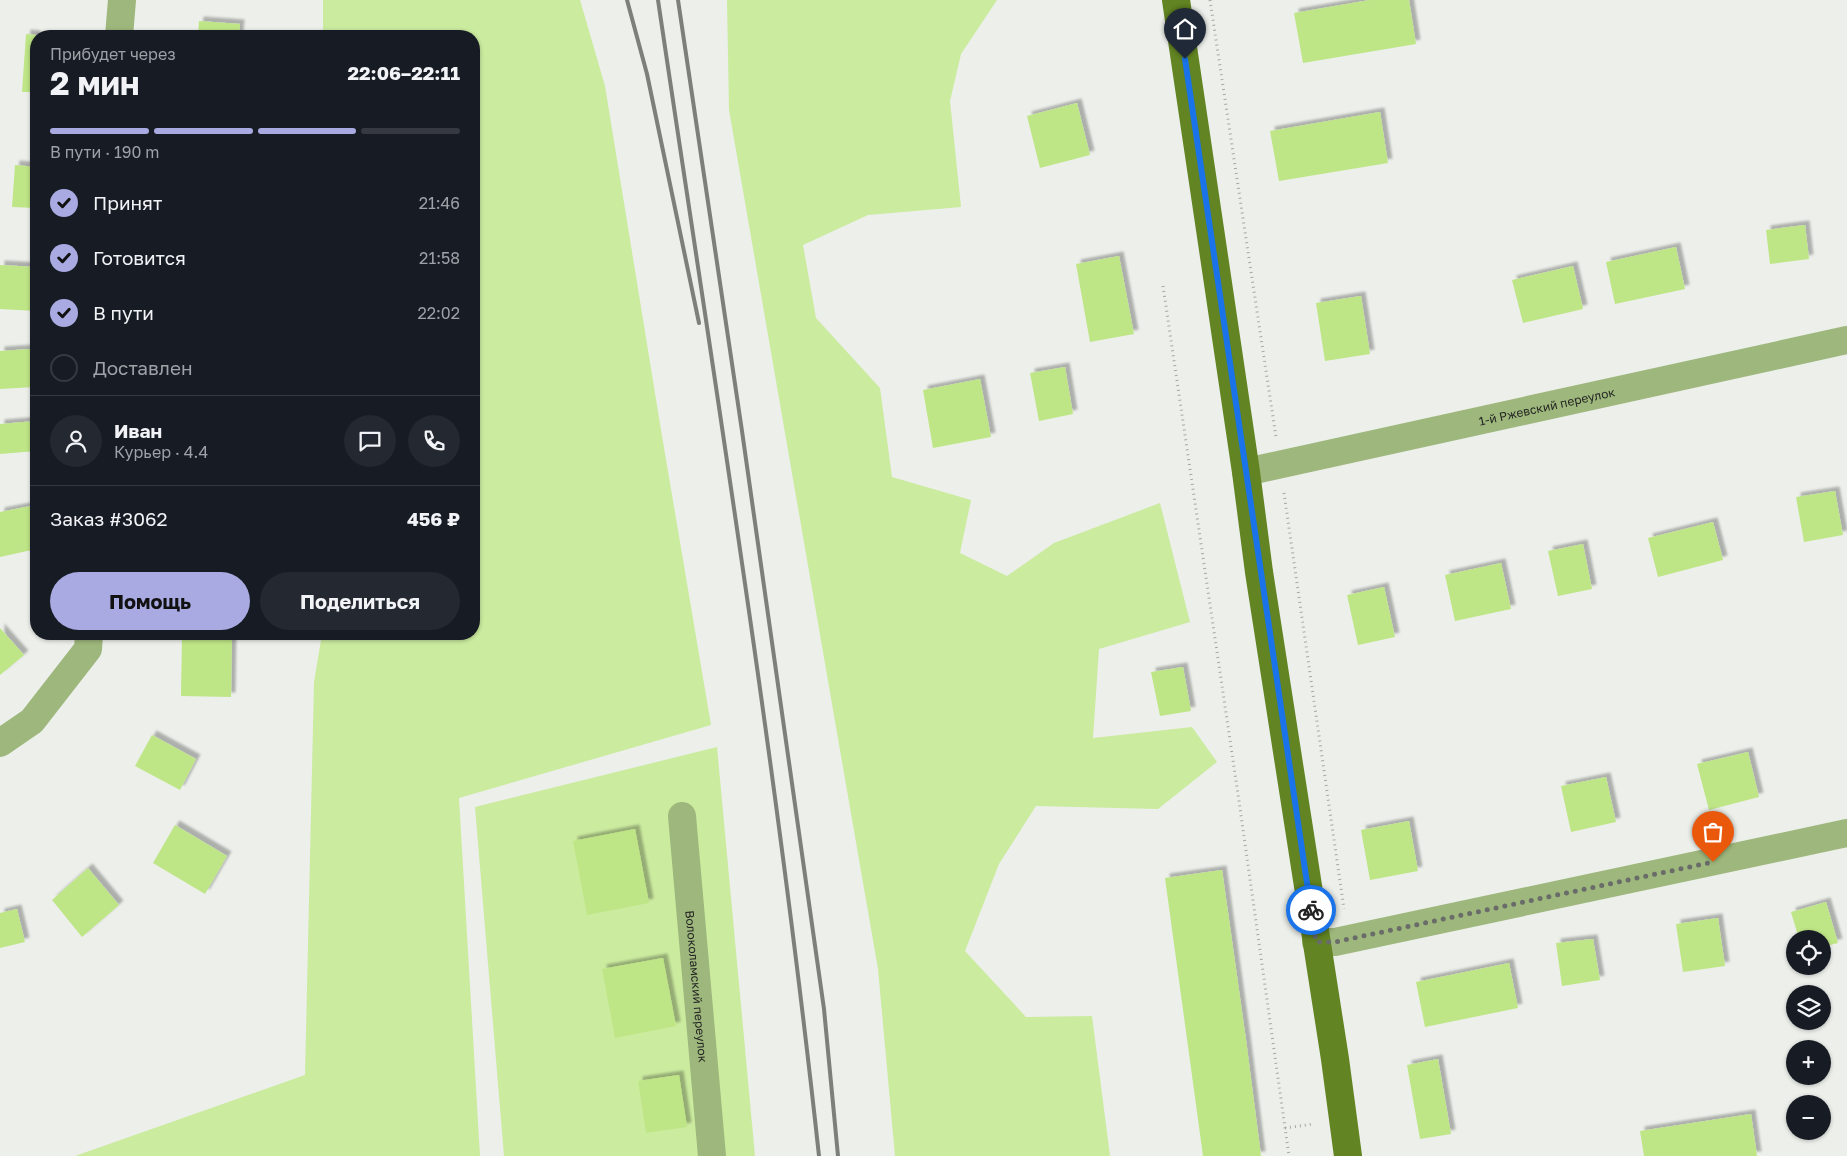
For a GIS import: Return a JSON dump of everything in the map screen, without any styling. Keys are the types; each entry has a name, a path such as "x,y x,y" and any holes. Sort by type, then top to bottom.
{"main road":[{"path":"1176,0 1259,572 1348,1156"}],"street":[{"path":"120,30 122,0"},
{"name":"1-й Ржевский переулок","path":"1246,472 1847,340"},
{"path":"0,743 32,721 88,649 89,640"},
{"name":"Волоколамский переулок","path":"682,816 712,1156"},
{"path":"1316,942 1335,942 1847,833"}],"path":[{"path":"1210,0 1349,939"},
{"path":"1163,286 1289,1156"}],"green space":[{"path":"323,0 580,0 605,86 711,725 459,798 480,1156 75,1156 305,1075 314,682 321,640 480,640 480,30 323,30"},
{"path":"727,0 997,0 961,54 950,101 961,207 868,215 803,245 816,318 880,388 892,477 971,500 960,553 1007,576 1054,543 1160,503 1190,622 1099,649 1093,738 1192,727 1217,762 1158,809 1036,806 999,864 965,951 1026,1017 1092,1016 1110,1156 895,1156 878,969 729,110"},
{"path":"717,747 755,1156 504,1156 475,807"}],"building":[{"path":"1370,0 1409,0 1416,44 1303,63 1294,13"},
{"path":"199,21 240,24 240,30 198,30"},
{"path":"26,34 30,34 30,92 22,92"},
{"path":"1077,103 1090,155 1040,168 1027,116"},
{"path":"1380,112 1388,163 1279,181 1270,131"},
{"path":"15,165 30,166 30,208 12,207"},
{"path":"1805,225 1809,259 1770,264 1766,230"},
{"path":"1676,247 1685,289 1615,304 1606,262"},
{"path":"1119,256 1134,334 1090,342 1076,264"},
{"path":"0,265 30,267 30,311 0,309"},
{"path":"1573,266 1583,309 1523,323 1512,280"},
{"path":"1361,296 1370,354 1325,361 1316,303"},
{"path":"30,349 30,387 0,389 0,351"},
{"path":"1065,367 1073,414 1039,421 1030,373"},
{"path":"980,379 991,437 933,448 923,390"},
{"path":"30,422 30,452 0,454 0,424"},
{"path":"1835,491 1843,535 1804,542 1796,497"},
{"path":"30,506 30,550 0,557 0,512"},
{"path":"1713,522 1723,560 1658,577 1648,538"},
{"path":"1583,544 1592,589 1558,596 1548,551"},
{"path":"1501,563 1511,609 1455,621 1445,575"},
{"path":"1384,587 1395,637 1358,645 1347,595"},
{"path":"0,628 24,655 0,675"},
{"path":"182,640 232,640 231,697 181,696"},
{"path":"1183,667 1191,711 1160,716 1151,672"},
{"path":"152,735 196,759 180,790 135,766"},
{"path":"1748,752 1759,797 1709,810 1697,764"},
{"path":"1606,777 1616,822 1571,832 1561,786"},
{"path":"1409,821 1418,871 1370,880 1361,830"},
{"path":"175,825 227,856 205,894 153,863"},
{"path":"635,829 649,903 587,915 573,841"},
{"path":"88,868 119,905 82,937 52,900"},
{"path":"1222,870 1261,1156 1203,1156 1165,878"},
{"path":"1826,902 1838,943 1831,945 1831,930 1796,930 1791,912"},
{"path":"17,909 25,942 0,948 0,913"},
{"path":"1718,918 1725,966 1683,972 1676,924"},
{"path":"1593,939 1600,980 1562,986 1556,943"},
{"path":"663,958 676,1026 615,1038 602,969"},
{"path":"1509,963 1518,1008 1425,1027 1416,982"},
{"path":"1438,1059 1451,1134 1420,1139 1407,1065"},
{"path":"679,1075 687,1127 646,1133 638,1081"},
{"path":"1751,1114 1757,1156 1644,1156 1640,1131"}],"railway":[{"path":"627,0 647,74 699,323"},
{"path":"658,0 765,722 819,1156"},
{"path":"678,0 742,431 824,1009 838,1156"}],"way so far":[{"path":"1311,910 1316,942 1335,942 1713,862"}],"route":[{"path":"1185,59 1259,572 1311,910"}]}
